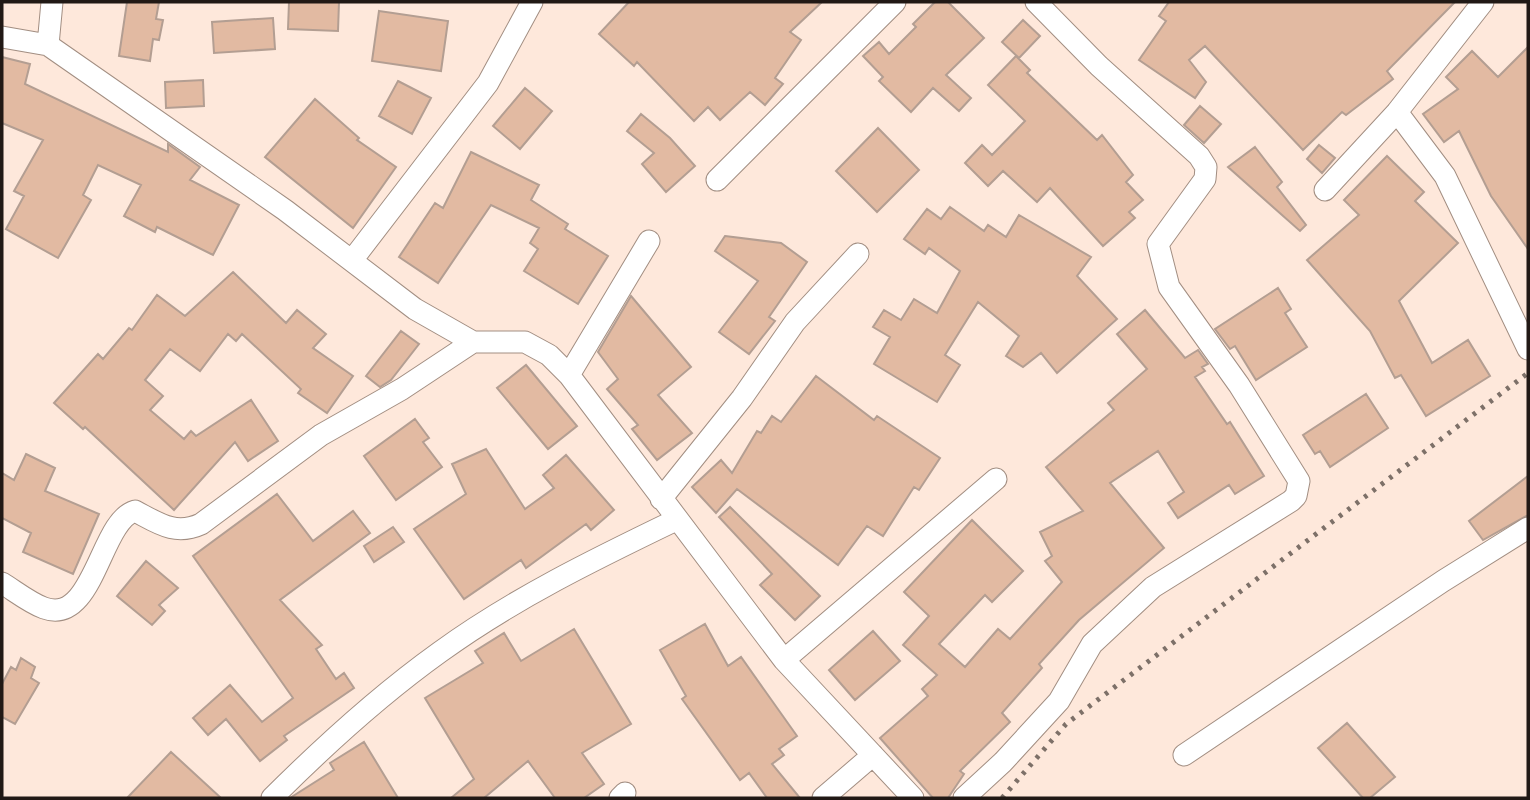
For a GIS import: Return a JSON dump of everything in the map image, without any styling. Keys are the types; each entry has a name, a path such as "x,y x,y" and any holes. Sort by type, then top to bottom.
{"street":[{"path":"48,45 52,2"},
{"path":"353,259 488,83 532,2"},
{"path":"717,180 895,2"},
{"path":"964,798 1003,762 1059,701 1093,644 1153,587 1291,500 1296,496 1299,481 1239,385 1169,287 1163,270 1158,244 1205,179 1206,167 1199,156 1099,65 1036,2"},
{"path":"1325,190 1396,112 1483,2"},
{"path":"2,37 48,45 353,259 415,309 473,342 525,342 549,355 569,375 784,660 913,798"},
{"path":"1396,112 1445,176 1528,349"},
{"path":"569,375 649,241"},
{"path":"661,499 742,398 795,322 858,254"},
{"path":"2,583 46,610 66,607 83,593 116,529 130,512 135,511 174,531 188,530 201,524 321,435 402,389 473,342"},
{"path":"784,660 996,479"},
{"path":"272,798 320,750 440,652 535,591 676,520"},
{"path":"1184,755 1443,581 1528,528"},
{"path":"823,798 873,755"}],"building":[{"path":"127,2 159,2 156,19 163,20 159,40 153,39 150,61 119,56"},
{"path":"289,2 339,2 338,31 288,29"},
{"path":"629,2 822,2 790,32 801,40 775,78 783,84 765,105 750,92 720,120 708,107 694,121 637,62 634,66 599,34"},
{"path":"935,2 948,2 984,38 946,75 971,98 959,111 933,88 911,112 879,81 883,77 863,56 879,42 889,54 916,27 913,24"},
{"path":"1169,2 1455,2 1387,71 1393,79 1346,115 1342,112 1303,150 1205,46 1189,60 1206,82 1195,98 1139,60 1166,21 1159,16"},
{"path":"379,11 448,21 441,71 372,61"},
{"path":"273,18 275,49 214,53 212,22"},
{"path":"1023,20 1040,36 1019,58 1002,42"},
{"path":"1528,47 1528,249 1491,196 1459,131 1444,142 1423,114 1458,89 1446,77 1472,51 1498,77"},
{"path":"1016,56 1030,70 1027,73 1097,140 1102,135 1133,175 1126,182 1143,200 1129,212 1135,218 1103,246 1050,188 1037,202 1003,171 988,186 965,163 982,145 992,155 1025,121 988,85"},
{"path":"2,57 30,64 25,84 168,152 168,144 200,167 190,180 239,205 213,255 157,227 155,232 124,216 141,185 98,165 83,195 91,200 58,258 6,229 24,196 14,191 43,140 2,123"},
{"path":"203,80 204,106 166,108 165,82"},
{"path":"398,81 431,98 412,134 379,116"},
{"path":"525,88 552,111 520,149 493,126"},
{"path":"315,99 359,138 357,140 396,167 353,228 265,157"},
{"path":"1200,106 1221,124 1204,143 1184,125"},
{"path":"641,114 670,138 695,166 666,192 642,164 654,153 627,131"},
{"path":"878,128 919,170 877,212 836,171"},
{"path":"1319,145 1335,158 1322,173 1307,159"},
{"path":"1255,147 1282,182 1277,187 1306,225 1300,231 1228,167"},
{"path":"471,152 539,185 531,200 568,224 565,229 608,256 578,304 524,271 538,249 530,243 539,228 491,205 438,283 399,257 435,203 443,208"},
{"path":"1387,156 1424,192 1415,201 1458,243 1399,301 1432,363 1468,340 1490,376 1426,416 1401,375 1395,378 1370,331 1307,260 1359,215 1344,200"},
{"path":"950,207 984,231 988,225 1006,237 1019,215 1091,257 1077,276 1117,319 1057,373 1041,353 1023,367 1006,356 1019,336 978,302 945,355 960,365 937,402 874,364 890,337 873,327 884,310 901,320 914,299 937,313 960,271 929,248 925,254 904,239 927,209 941,219"},
{"path":"725,236 781,243 807,262 769,317 775,321 749,354 719,332 758,281 715,251"},
{"path":"233,272 286,323 297,310 326,334 313,348 353,376 327,413 298,393 301,389 242,334 236,341 228,334 200,371 170,349 145,380 163,396 150,410 184,439 191,431 196,436 251,400 278,441 248,461 235,442 174,510 85,427 83,429 54,403 98,354 103,359 129,328 132,330 157,295 185,316"},
{"path":"1278,288 1291,309 1285,313 1307,347 1256,380 1235,346 1230,349 1215,329"},
{"path":"631,296 691,367 658,395 692,433 657,460 632,429 638,425 607,389 618,379 598,352"},
{"path":"1145,310 1185,358 1198,350 1208,364 1202,367 1205,371 1195,377 1227,424 1230,422 1264,476 1235,494 1229,485 1178,518 1168,503 1184,492 1158,451 1110,483 1164,548 1079,620 1039,664 1042,668 1002,713 1010,722 960,771 964,774 948,798 933,798 880,738 928,696 922,689 937,675 903,645 929,616 904,592 972,520 1023,571 992,602 985,595 939,644 965,667 998,629 1010,639 1062,582 1045,561 1052,556 1040,532 1083,511 1046,467 1114,410 1108,403 1147,369 1117,334"},
{"path":"401,331 419,344 391,380 380,387 366,376"},
{"path":"526,365 577,426 548,449 497,388"},
{"path":"816,376 874,420 877,416 940,458 919,490 914,487 883,536 867,526 838,565 737,489 716,513 692,487 721,460 732,473 757,431 761,433 772,416 781,422"},
{"path":"1366,394 1388,428 1330,467 1320,451 1315,454 1303,435"},
{"path":"415,419 429,438 423,442 442,467 396,500 364,456"},
{"path":"486,449 525,509 554,488 543,475 566,455 614,510 591,530 586,524 526,568 521,560 464,599 414,529 466,494 452,464"},
{"path":"26,454 55,468 45,491 99,514 73,574 23,552 31,533 2,518 2,473 14,480"},
{"path":"1528,476 1528,515 1483,540 1469,521"},
{"path":"277,494 313,541 353,511 370,533 280,600 322,645 316,649 336,679 344,673 354,688 284,736 287,740 260,761 226,719 208,735 193,718 230,685 262,722 293,698 193,556"},
{"path":"730,507 820,596 795,620 760,585 772,574 719,517"},
{"path":"393,527 404,542 374,562 364,546"},
{"path":"146,561 178,588 159,605 165,611 152,625 117,596"},
{"path":"705,624 728,666 741,657 797,736 779,749 784,755 772,764 800,798 767,798 749,773 740,780 682,699 686,696 660,650"},
{"path":"574,629 631,724 582,753 604,784 584,798 555,798 528,761 484,798 451,798 474,779 425,698 483,663 475,651 504,633 521,661"},
{"path":"873,631 900,661 855,700 829,670"},
{"path":"21,658 35,667 31,678 39,683 15,724 2,717 2,684 11,667 16,670"},
{"path":"1347,723 1395,777 1370,798 1363,798 1318,748"},
{"path":"364,742 398,798 290,798 334,770 330,763"},
{"path":"171,752 221,798 127,798"}],"railway":[{"path":"1002,798 1066,724 1528,373"}]}
